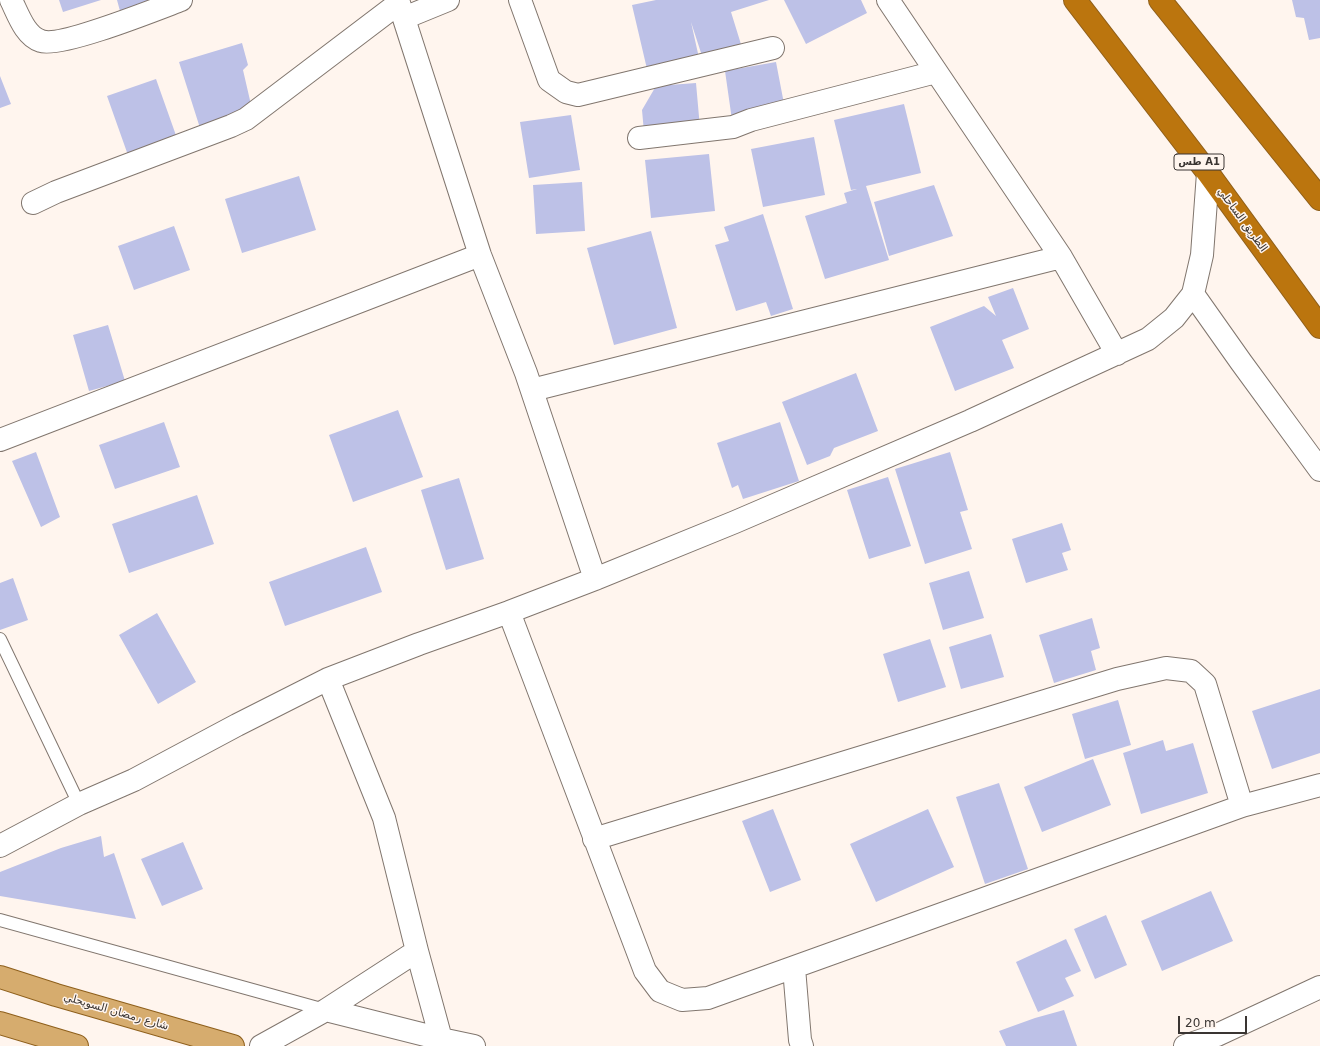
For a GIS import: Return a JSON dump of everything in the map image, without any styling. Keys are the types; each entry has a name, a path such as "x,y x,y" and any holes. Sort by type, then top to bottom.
{"highway":[{"name":"الطريق الساحلي","path":"1075,0 1208,173 1320,327"},
{"path":"1160,0 1320,199"}],"main road":[{"name":"شارع رمضان السويحلي","path":"0,977 233,1046"},
{"path":"0,1023 77,1046"}],"street":[{"path":"11,0 29,34 41,42 50,43 63,41 181,0"},
{"path":"33,203 56,192 246,119 400,7 448,0"},
{"path":"520,0 549,80 566,92 578,95 773,48"},
{"path":"888,0 1061,257 1117,354"},
{"path":"400,7 480,255 532,390 595,579"},
{"path":"639,138 733,128 751,120 936,72"},
{"path":"0,846 79,804 134,780 237,725 328,679 595,579 734,522 970,421 1148,339 1174,318 1193,294 1202,254 1208,173"},
{"path":"0,440 480,255"},
{"path":"532,390 1061,257"},
{"path":"1193,294 1320,470"},
{"path":"508,612 645,971 660,991 682,1000 708,998 1242,806 1320,785"},
{"path":"594,839 1117,679 1166,668 1191,671 1205,684 1242,806"},
{"path":"328,679 384,818 417,951 441,1039"},
{"path":"261,1046 326,1010 417,951"},
{"path":"794,968 800,1040 802,1046"},
{"path":"1185,1046 1217,1035 1320,987"},
{"path":"326,1010 474,1046"}],"lane":[{"path":"0,640 79,804"},
{"path":"0,920 326,1010"}],"building":[{"path":"59,0 101,0 63,12"},
{"path":"117,0 158,0 120,11"},
{"path":"656,0 769,0 731,12 744,54 702,56 691,22 699,58 647,69 632,5"},
{"path":"784,0 861,0 867,13 806,44"},
{"path":"1292,0 1320,0 1320,38 1309,40 1304,18 1296,17"},
{"path":"242,43 248,65 243,70 252,109 200,128 179,62"},
{"path":"776,62 785,109 733,127 725,71"},
{"path":"0,76 11,104 0,108"},
{"path":"156,79 178,141 129,158 107,96"},
{"path":"696,83 700,128 644,132 642,110 656,86"},
{"path":"904,104 921,173 866,186 889,260 825,279 805,216 847,203 844,193 857,189 851,190 834,120"},
{"path":"571,115 580,170 529,178 520,122"},
{"path":"814,137 825,195 763,207 751,149"},
{"path":"709,154 715,211 651,218 645,160"},
{"path":"299,176 316,230 242,253 225,199"},
{"path":"582,182 585,231 536,234 533,185"},
{"path":"934,185 953,236 889,256 874,202"},
{"path":"763,214 793,309 771,316 766,302 736,311 715,245 729,241 724,227"},
{"path":"174,226 190,270 134,290 118,246"},
{"path":"651,231 677,328 614,345 587,248"},
{"path":"1013,288 1029,329 1002,340 1014,368 955,391 930,327 984,306 996,316 988,297"},
{"path":"108,325 125,381 89,391 73,335"},
{"path":"856,373 878,431 834,448 830,456 807,465 782,402"},
{"path":"398,410 423,477 353,502 329,435"},
{"path":"164,422 180,467 115,489 99,445"},
{"path":"780,422 799,481 743,499 738,485 732,488 717,443"},
{"path":"36,452 60,517 41,527 12,461"},
{"path":"950,452 968,510 960,512 972,549 925,564 895,469"},
{"path":"888,477 911,546 869,559 847,490"},
{"path":"459,478 484,559 446,570 421,490"},
{"path":"197,495 214,544 129,573 112,524"},
{"path":"1062,523 1071,550 1062,553 1068,570 1026,583 1012,539"},
{"path":"366,547 382,592 285,626 269,582"},
{"path":"969,571 984,618 943,630 929,583"},
{"path":"13,578 28,620 0,630 0,583"},
{"path":"157,613 196,682 158,704 119,635"},
{"path":"1092,618 1100,648 1091,651 1096,670 1054,683 1039,635"},
{"path":"991,634 1004,677 961,689 949,647"},
{"path":"930,639 946,687 898,702 883,654"},
{"path":"1320,689 1320,753 1272,769 1252,711"},
{"path":"1118,700 1131,745 1085,759 1072,714"},
{"path":"1163,740 1166,751 1193,743 1208,793 1141,814 1123,753"},
{"path":"1093,759 1111,805 1042,832 1024,787"},
{"path":"999,783 1028,869 985,884 956,797"},
{"path":"773,809 801,880 770,892 742,821"},
{"path":"928,809 954,867 876,902 850,844"},
{"path":"101,836 104,857 114,853 136,919 0,896 0,872 61,848"},
{"path":"183,842 203,889 162,906 141,859"},
{"path":"1211,891 1233,941 1162,971 1141,921"},
{"path":"1106,915 1127,965 1095,979 1074,929"},
{"path":"1066,939 1081,971 1065,978 1074,996 1038,1012 1016,962"},
{"path":"1064,1010 1077,1046 1006,1046 999,1031 1035,1018"}]}
